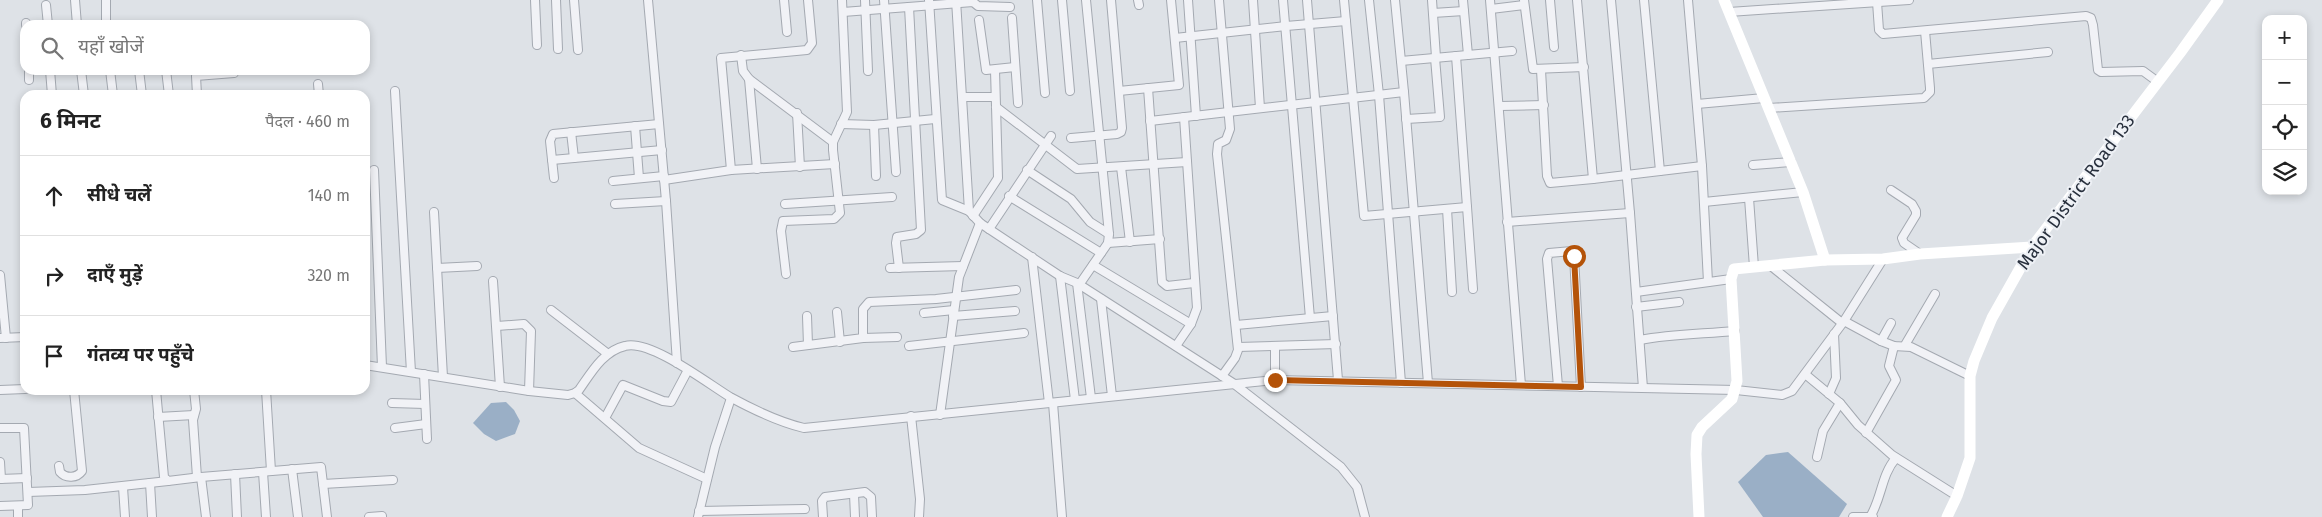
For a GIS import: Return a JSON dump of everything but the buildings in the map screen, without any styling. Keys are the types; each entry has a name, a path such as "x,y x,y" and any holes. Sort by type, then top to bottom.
{"street":[{"path":"75,0 77,20"},
{"path":"106,0 106,20"},
{"path":"535,0 537,45"},
{"path":"556,0 558,49"},
{"path":"574,0 578,50"},
{"path":"648,0 662,150 677,363"},
{"path":"784,0 787,32"},
{"path":"731,170 721,58 725,56 807,50 812,43 808,0"},
{"path":"786,274 781,231 784,221 834,219 840,213 833,142 847,112 842,0"},
{"path":"864,0 868,72"},
{"path":"1037,0 1046,93"},
{"path":"1062,0 1070,90"},
{"path":"1086,0 1109,234 1108,243 1078,284 1091,398"},
{"path":"1071,138 1120,132 1122,128 1111,0"},
{"path":"1119,91 1179,85 1171,0"},
{"path":"1188,0 1196,116"},
{"path":"1219,0 1230,112 1229,135 1226,140 1218,144 1217,154 1238,346 1235,358 1222,376"},
{"path":"1252,0 1260,108"},
{"path":"1283,0 1310,318"},
{"path":"1307,0 1338,380"},
{"path":"1344,0 1354,98 1362,214 1367,217 1467,207"},
{"path":"1369,0 1379,95 1401,383"},
{"path":"1394,0 1404,92 1428,383"},
{"path":"1406,120 1440,117 1432,0"},
{"path":"1463,0 1468,55"},
{"path":"1490,0 1521,385"},
{"path":"1550,0 1554,48"},
{"path":"1577,0 1593,180"},
{"path":"1611,0 1643,388"},
{"path":"1644,0 1660,171"},
{"path":"1688,0 1702,166 1708,282"},
{"path":"1724,0 1803,192 1825,260"},
{"path":"1729,12 1909,0"},
{"name":"Major District Road 133","path":"1948,517 1970,458 1970,376 1974,361 1992,318 2032,246 2158,82 2218,0"},
{"path":"956,2 971,213"},
{"path":"843,12 866,10 884,4 973,2 978,6 1010,7"},
{"path":"1491,9 1524,2 1531,66 1535,70 1584,67"},
{"path":"1877,2 1880,32 1883,34 2086,16 2091,18 2093,24 2098,70 2101,72 2143,71 2158,82"},
{"path":"929,3 942,200 971,213 980,223 1060,276 1078,284 1233,383 1341,467 1357,487 1365,517"},
{"path":"884,4 896,172"},
{"path":"46,5 48,20"},
{"path":"903,5 921,230 916,234 898,237 895,268 962,266"},
{"path":"1433,13 1464,11"},
{"path":"1012,18 1018,103"},
{"path":"979,20 984,68 986,70 995,70 1015,67"},
{"path":"1175,38 1286,26 1346,22"},
{"path":"1697,104 1924,98 1930,92 1925,31"},
{"path":"1401,61 1512,51"},
{"path":"1928,64 2048,52"},
{"path":"741,55 743,70 749,79 833,142"},
{"path":"1456,56 1474,288"},
{"path":"971,213 998,178 995,70"},
{"path":"1541,70 1547,180 1554,183 1593,180 1702,166"},
{"path":"29,75 29,80"},
{"path":"50,75 52,90"},
{"path":"82,75 84,90"},
{"path":"111,75 112,90"},
{"path":"140,75 141,90"},
{"path":"167,75 168,90"},
{"path":"197,90 196,76 209,75"},
{"path":"749,79 757,169"},
{"path":"318,84 319,90"},
{"path":"1148,88 1164,285 1194,283"},
{"path":"395,91 411,372"},
{"path":"1150,121 1404,92"},
{"path":"963,98 996,97"},
{"path":"1500,106 1544,105"},
{"path":"996,107 1044,146 1077,169 1102,169 1187,162"},
{"path":"797,114 800,167"},
{"path":"1176,346 1192,324 1197,308 1184,117"},
{"path":"841,124 874,125 936,119"},
{"path":"554,178 550,136 553,134 659,124"},
{"path":"874,125 876,176"},
{"path":"636,126 639,178"},
{"path":"571,132 574,158"},
{"path":"989,228 1051,136"},
{"path":"552,160 662,150"},
{"path":"1753,165 1791,162"},
{"path":"613,181 664,178 731,170 835,164"},
{"path":"1121,167 1130,242"},
{"path":"374,170 382,367"},
{"path":"1027,170 1071,199 1090,222 1109,234"},
{"path":"1891,190 1912,204 1916,211 1902,238 1904,243 1920,254"},
{"path":"1704,202 1803,192"},
{"path":"1009,196 1101,253"},
{"path":"785,204 892,197"},
{"path":"1749,198 1754,267"},
{"path":"615,204 666,201"},
{"path":"1447,209 1452,292"},
{"path":"434,212 443,377"},
{"path":"1507,222 1630,213"},
{"path":"940,415 953,313 962,266 980,223"},
{"path":"1108,243 1160,239"},
{"path":"1699,517 1697,435 1702,427 1732,399 1736,390 1737,375 1731,279 1734,269 1825,260 1883,259 1920,254 2032,246"},
{"path":"1558,386 1547,259 1549,253 1567,250 1572,251 1574,256 1581,387"},
{"path":"1032,257 1051,403 1062,517"},
{"path":"575,393 608,354 616,349 632,345 648,348 677,363 732,398 792,425 804,428 1275,380 1736,390 1788,394 1843,322 1883,259"},
{"path":"1093,265 1192,324"},
{"path":"437,268 477,266"},
{"path":"1771,266 1843,322 1880,341 1894,346 1905,345 1970,376"},
{"path":"0,275 3,338 20,337"},
{"path":"1060,276 1075,400"},
{"path":"1636,292 1731,279"},
{"path":"493,281 500,387"},
{"path":"863,338 863,309 869,302 1016,290"},
{"path":"1905,345 1935,294"},
{"path":"1101,299 1112,396"},
{"path":"1636,307 1679,302"},
{"path":"551,310 608,354"},
{"path":"924,312 1015,311"},
{"path":"837,312 840,342"},
{"path":"807,316 808,345"},
{"path":"1236,325 1333,316"},
{"path":"1880,341 1891,323"},
{"path":"497,326 524,324 531,331 529,392"},
{"path":"1640,340 1664,336 1677,337 1735,331"},
{"path":"909,346 1024,333"},
{"path":"1829,394 1836,378 1834,334"},
{"path":"793,347 863,338 897,337"},
{"path":"1238,346 1336,344"},
{"path":"1275,346 1275,380"},
{"path":"1866,433 1896,380 1889,366 1894,346"},
{"path":"370,366 529,392 575,393 639,448 707,479"},
{"path":"605,418 623,385 663,401 671,402 688,370"},
{"path":"424,374 427,439"},
{"path":"1805,374 1840,404 1866,433 1896,458 1957,496"},
{"path":"0,390 20,390"},
{"path":"59,466 60,472 66,476 78,475 82,471 74,395"},
{"path":"156,395 164,477 168,480"},
{"path":"194,395 193,420 199,477 206,517"},
{"path":"266,395 266,517"},
{"path":"732,398 698,514 788,514 805,509"},
{"path":"392,402 425,404"},
{"path":"1817,457 1824,431 1840,404"},
{"path":"158,417 194,414"},
{"path":"911,416 920,499 919,517"},
{"path":"395,428 426,424"},
{"path":"0,428 24,428 28,492 28,505 0,506"},
{"path":"1870,517 1885,475 1896,458"},
{"path":"0,462 0,479 27,478"},
{"path":"28,492 123,487 168,480 321,467 327,517"},
{"path":"292,469 298,517"},
{"path":"235,474 237,517"},
{"path":"323,484 393,480"},
{"path":"150,483 152,517"},
{"path":"123,487 125,517"},
{"path":"823,517 822,501 825,497 869,493 872,517"},
{"path":"854,494 855,517"},
{"path":"18,506 18,517"},
{"path":"368,517 382,516"},
{"path":"1854,517 1875,517"}],"water":[{"path":"506,402 514,410 520,421 515,434 496,441 484,434 473,423 491,403"},
{"path":"1788,452 1847,504 1839,517 1763,517 1738,482 1766,455"}],"route":[{"path":"1275,380 1581,387 1574,256"}]}
